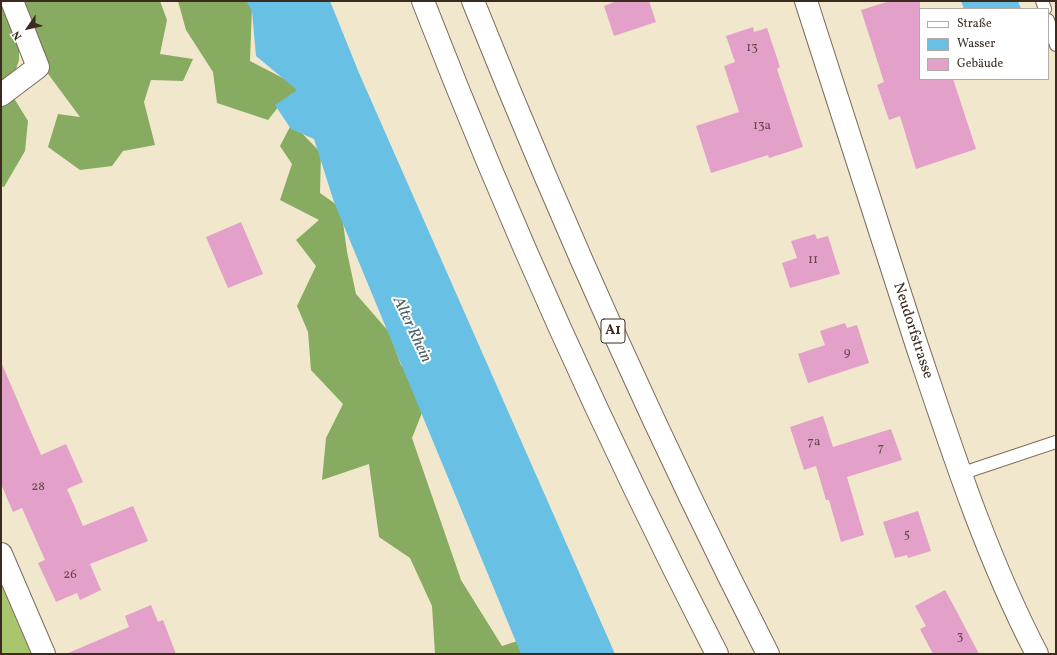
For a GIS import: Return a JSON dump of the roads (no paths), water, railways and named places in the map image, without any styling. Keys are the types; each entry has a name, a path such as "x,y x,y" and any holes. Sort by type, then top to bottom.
{"main road":[{"path":"1,95 38,66 12,1"},
{"path":"423,1 483,151 539,280 656,533 717,654"},
{"name":"A1","path":"473,1 517,112 620,348 693,504 768,654"},
{"name":"Neudorfstrasse","path":"806,1 893,274 960,474 1004,583 1037,654"},
{"path":"1,554 44,654"}],"lane":[{"path":"1049,23 1056,45"},
{"path":"960,474 1056,442"}],"water":[{"name":"Alter Rhein","path":"246,1 330,1 359,73 615,654 521,654 334,202 314,139 291,129 275,105 297,90 256,56 252,11"},
{"path":"961,1 1018,1 1021,8 964,8"}]}
